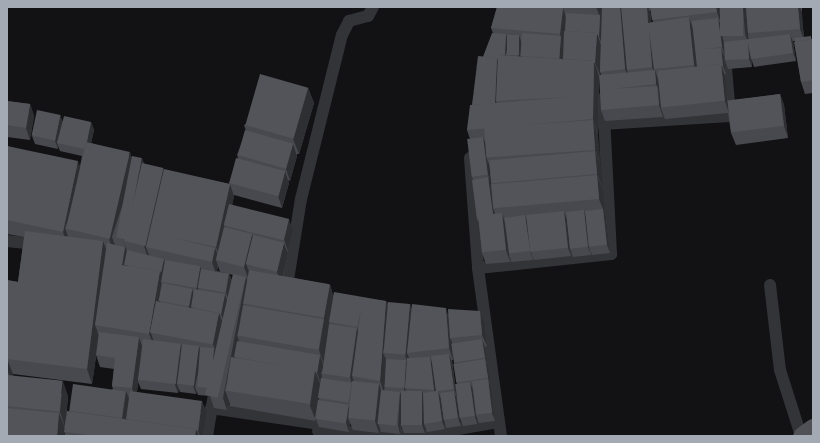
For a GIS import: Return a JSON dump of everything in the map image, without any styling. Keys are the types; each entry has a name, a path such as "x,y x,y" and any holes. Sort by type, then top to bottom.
{"main road":[{"path":"801,436 813,428"}],"street":[{"path":"275,285 288,280 301,199 342,35 349,21 368,16 373,7"},
{"path":"602,124 730,116 721,7"},
{"path":"478,268 612,254 602,124 603,86"},
{"path":"470,147 478,268 501,436"},
{"path":"7,242 55,246"},
{"path":"261,284 275,285 295,290"},
{"path":"770,285 780,370 801,436"},
{"path":"470,319 485,321"},
{"path":"207,436 217,378"},
{"path":"211,408 318,430 424,435 498,422"},
{"path":"318,430 320,408"}],"building":[{"path":"497,7 563,8 560,34 491,28"},
{"path":"602,7 620,7 625,69 600,72"},
{"path":"621,7 647,7 648,23 689,17 694,65 654,69 649,29 652,67 627,70"},
{"path":"650,7 716,7 717,12 652,20"},
{"path":"720,7 743,7 743,36 720,36"},
{"path":"746,7 798,7 800,29 748,33"},
{"path":"566,13 600,15 599,36 597,33 565,31"},
{"path":"718,18 722,47 703,49 721,48 723,66 721,66 721,64 697,67 692,21"},
{"path":"564,31 597,33 595,63 594,61 563,59"},
{"path":"492,33 506,34 505,55 498,55 498,59 483,57"},
{"path":"522,33 561,36 559,59 520,56"},
{"path":"790,34 793,53 751,59 748,43 749,59 725,60 724,42"},
{"path":"507,35 519,35 519,55 507,55"},
{"path":"811,36 811,39 795,42 794,38"},
{"path":"813,39 813,80 801,82 794,42"},
{"path":"498,55 594,61 593,119 467,130 470,105 568,97 496,101"},
{"path":"478,56 497,58 495,103 472,105"},
{"path":"721,64 725,101 661,107 657,71"},
{"path":"655,70 656,84 611,89 657,86 659,105 601,110 599,75"},
{"path":"260,74 308,88 293,139 245,125"},
{"path":"780,94 784,126 731,132 727,100"},
{"path":"7,101 30,104 26,128 7,125"},
{"path":"37,110 60,115 55,140 32,135"},
{"path":"64,116 91,122 84,149 57,143"},
{"path":"593,120 595,150 486,158 484,128"},
{"path":"245,130 293,144 286,169 238,155"},
{"path":"483,137 488,175 472,177 467,139"},
{"path":"86,142 130,152 110,239 66,229"},
{"path":"7,146 78,161 63,232 7,220"},
{"path":"595,151 597,174 491,183 489,160"},
{"path":"132,156 142,158 126,239 116,237"},
{"path":"236,158 285,171 279,196 229,183"},
{"path":"142,163 163,168 145,246 124,241"},
{"path":"164,169 230,184 216,247 171,237 215,248 212,262 146,247"},
{"path":"597,175 599,199 493,208 491,184"},
{"path":"488,177 493,214 478,216 477,219 472,180"},
{"path":"229,204 289,219 284,240 224,225"},
{"path":"603,209 607,245 589,247 585,211"},
{"path":"584,210 588,247 570,249 566,212"},
{"path":"564,211 568,248 530,252 526,215"},
{"path":"502,213 506,250 482,252 478,216"},
{"path":"525,215 530,251 509,254 504,218"},
{"path":"224,227 252,234 244,267 216,260"},
{"path":"25,231 103,241 87,369 7,359 7,280 18,282"},
{"path":"253,235 284,243 277,272 246,264"},
{"path":"107,243 125,247 122,265 160,271 149,334 95,325"},
{"path":"127,250 164,259 161,273 160,271 124,265"},
{"path":"165,260 200,266 197,288 161,282"},
{"path":"201,269 229,274 225,293 198,288"},
{"path":"249,270 330,284 324,318 243,303"},
{"path":"233,274 246,277 218,398 205,395"},
{"path":"162,283 192,289 189,307 159,301"},
{"path":"194,289 225,294 221,314 191,307"},
{"path":"334,292 386,301 380,381 352,376 361,309 357,327 329,322"},
{"path":"156,301 219,313 213,345 150,332"},
{"path":"388,302 410,304 405,355 384,353"},
{"path":"412,304 446,308 449,348 407,353"},
{"path":"243,305 324,319 318,350 238,336"},
{"path":"448,309 480,311 482,335 450,338"},
{"path":"329,324 357,328 350,377 322,374"},
{"path":"99,332 139,337 132,388 112,386 115,358 96,355"},
{"path":"143,339 181,344 176,384 138,380"},
{"path":"482,339 485,358 454,363 451,344"},
{"path":"237,341 320,355 317,373 315,371 234,357"},
{"path":"182,344 199,346 194,386 177,384"},
{"path":"200,347 214,348 211,388 197,387"},
{"path":"449,354 454,389 438,391 442,421 424,424 423,393 436,391 431,356"},
{"path":"231,357 315,370 310,404 226,391"},
{"path":"430,357 434,390 405,388 407,358"},
{"path":"386,359 406,360 405,388 385,387"},
{"path":"485,359 488,378 456,383 453,364"},
{"path":"7,375 63,381 59,412 7,406"},
{"path":"321,378 352,383 348,403 318,398"},
{"path":"488,379 492,413 476,415 472,381"},
{"path":"352,381 379,384 375,421 348,418"},
{"path":"470,382 475,416 460,418 455,384"},
{"path":"73,384 125,391 122,418 69,411"},
{"path":"381,390 400,392 396,426 377,424"},
{"path":"130,391 202,401 198,431 196,429 126,419"},
{"path":"401,391 422,391 422,425 401,425"},
{"path":"454,391 458,418 444,420 440,393"},
{"path":"318,400 349,405 346,424 315,419"},
{"path":"7,408 59,413 57,436 7,436"},
{"path":"67,411 196,429 195,436 96,436 64,432"},
{"path":"65,434 81,436 64,436"}]}
